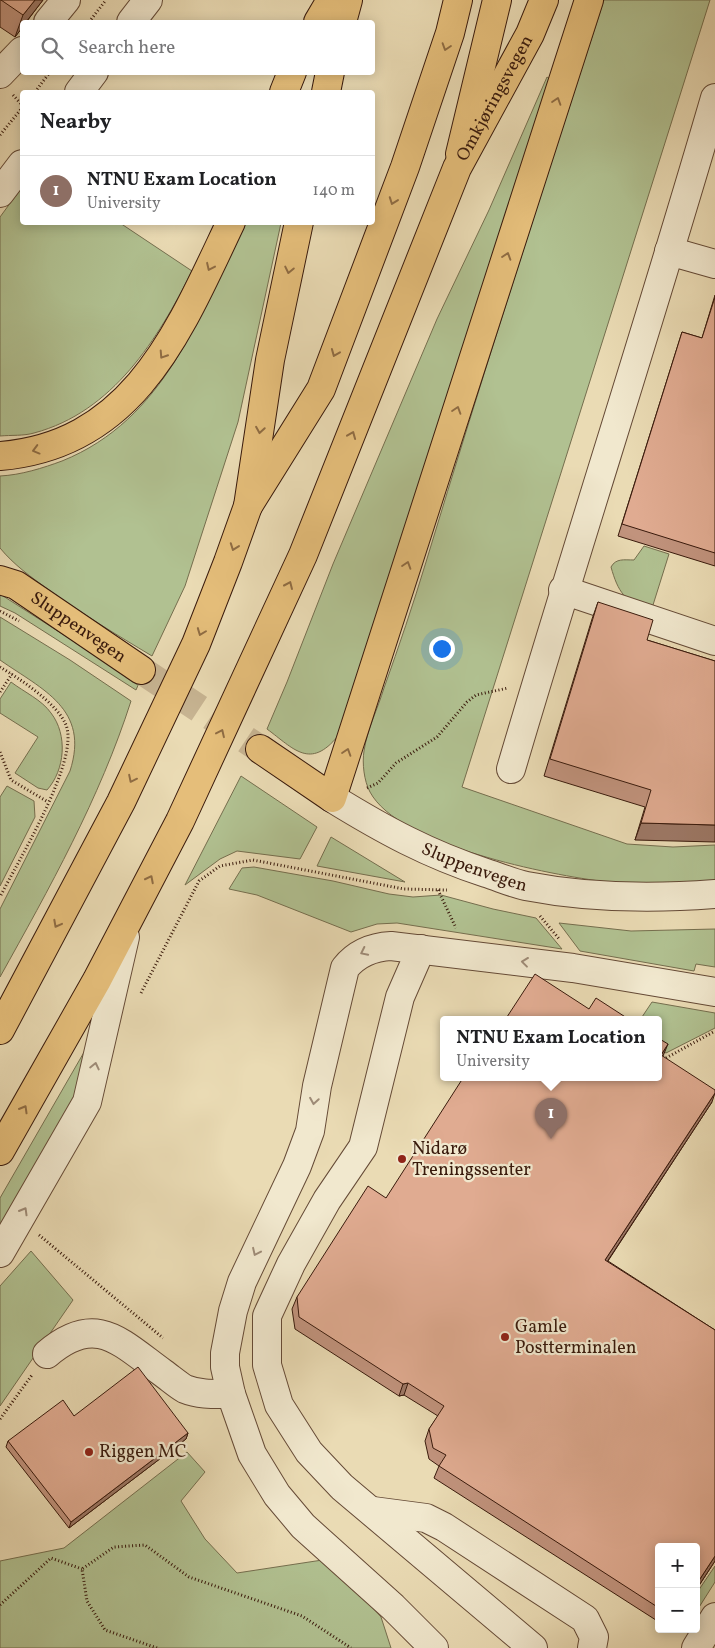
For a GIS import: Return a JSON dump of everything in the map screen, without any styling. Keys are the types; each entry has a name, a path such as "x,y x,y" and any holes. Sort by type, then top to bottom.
{"main road":[{"path":"319,20 331,0"},
{"path":"343,20 348,0"},
{"path":"0,1030 121,802 192,652 248,506 321,388 352,312 408,158 450,33 458,0"},
{"path":"0,1151 128,922 180,821 303,555 457,168 497,0"},
{"name":"Omkjøringsvegen","path":"457,168 530,34 544,0"},
{"path":"332,798 589,0"},
{"path":"285,90 291,75"},
{"path":"326,90 329,75"},
{"path":"0,456 16,455 78,436 120,406 162,358 188,313 230,225"},
{"path":"248,506 270,360 298,225"},
{"name":"Sluppenvegen","path":"0,562 8,583 141,670"},
{"name":"Sluppenvegen","path":"260,749 332,798"}],"street":[{"path":"50,20 66,0"},
{"path":"133,20 148,0"},
{"path":"0,74 20,53"},
{"path":"80,90 92,75"},
{"path":"511,769 563,590 715,98"},
{"path":"0,193 20,167"},
{"path":"669,251 715,264"},
{"path":"563,590 715,641"},
{"name":"Sluppenvegen","path":"332,798 396,837 454,862 524,886 596,896 665,898 715,894"},
{"path":"0,1253 87,1102 128,922"},
{"path":"434,1648 393,1607 303,1526 277,1495 252,1454 231,1394 225,1367 225,1353 233,1311 242,1282 296,1166 310,1131 317,1086 345,968 353,958 376,947 391,946 569,958 715,992"},
{"path":"421,949 400,997 363,1147 327,1200 291,1264 267,1316 267,1365 279,1405 309,1452 342,1487 373,1511 533,1648"},
{"path":"47,1354 64,1340 88,1332 112,1337 183,1388 199,1394 231,1394"},
{"path":"373,1511 426,1518 444,1527 585,1619 594,1637 592,1648"},
{"path":"696,1648 715,1617"}],"path":[{"path":"91,20 106,0"},
{"path":"36,90 48,75"},
{"path":"0,135 20,110"},
{"path":"0,667 12,674 54,708 65,724 70,741 60,779 0,897"},
{"path":"0,692 12,674"},
{"path":"332,798 363,790 378,783 396,763 437,737 467,702 476,695 521,686 536,686"},
{"path":"0,752 11,780 48,802"},
{"path":"138,999 199,881 220,866 253,860 404,889 447,890"},
{"path":"438,890 457,930"},
{"path":"537,912 569,958"},
{"path":"666,1058 715,1031"},
{"path":"44,1226 39,1234 170,1343"},
{"path":"0,1419 47,1354"},
{"path":"82,1570 114,1547 145,1545 189,1577 302,1616 351,1648"},
{"path":"0,1604 51,1558 82,1570"},
{"path":"82,1570 87,1601 104,1630 157,1648"}],"green space":[{"path":"604,0 710,0 462,787 627,844 673,847 715,845 715,882 647,884 607,882 550,873 478,855 411,828 386,811 370,792 364,772 363,756 365,743 416,594 469,421"},
{"path":"547,77 550,79 338,736 319,752 302,753 267,729 333,564 437,319 489,210"},
{"path":"20,190 20,225 123,225 192,271 179,297 148,347 130,370 110,390 87,408 62,423 34,433 22,435 0,436 0,217"},
{"path":"241,225 281,225 238,422 185,586 152,656 61,599 11,560 0,548 0,476 32,471 62,461 97,443 127,419 153,392 175,361 211,293"},
{"path":"644,546 669,554 653,605 649,610 634,603 624,595 611,567 618,561 634,560"},
{"path":"0,594 139,683 136,690 15,613 0,606"},
{"path":"0,617 70,660 131,701 89,808 55,877 0,977 0,909 70,771 74,750 74,732 68,717 59,704 32,681 0,660"},
{"path":"11,682 47,708 60,732 62,742 61,763 58,773 47,790 38,788 15,773 38,737 0,713 0,699"},
{"path":"241,776 317,827 300,859 237,851 220,859 185,885"},
{"path":"7,786 34,801 35,817 0,886 0,797"},
{"path":"331,837 405,882 317,866"},
{"path":"254,867 333,881 389,894 413,897 441,895 536,918 562,949 397,923 377,924 351,932 257,895 229,889 242,868"},
{"path":"559,923 631,931 715,929 715,967 696,964 694,971 580,951"},
{"path":"652,1002 715,1013 715,1028 666,1053 662,1051 662,1016 643,1016"},
{"path":"87,1047 80,1095 0,1227 0,1198"},
{"path":"31,1251 73,1300 0,1406 0,1286"},
{"path":"187,1452 205,1472 181,1501 205,1539 237,1573 329,1559 381,1617 391,1648 0,1648 0,1561 64,1548"},
{"path":"715,1566 715,1582 700,1606 700,1588"}],"building":[{"path":"1,0 35,0 23,15"},
{"path":"715,297 715,553 622,524 682,332 702,338"},
{"path":"598,602 653,620 647,640 715,661 715,825 641,823 651,790 550,759"},
{"path":"535,974 589,1009 596,998 624,1016 508,1016"},
{"name":"Gamle Postterminalen","path":"662,1040 668,1044 662,1053"},
{"name":"Gamle Postterminalen","path":"662,1056 715,1090 715,1093 605,1260 715,1330 715,1556 700,1579 700,1543 655,1543 655,1605 439,1466 446,1455 433,1448 429,1429 444,1406 408,1383 403,1384 299,1317 297,1297 368,1186 386,1198 461,1081 662,1081"},
{"name":"Riggen MC","path":"138,1367 188,1433 71,1522 8,1441 63,1400 74,1416"}],"tunnel":[{"path":"141,670 260,749"}],"place":[{"name":"NTNU Exam Location","path":"551,1139"},
{"name":"Nidarø Treningssenter","path":"402,1159"},
{"name":"Gamle Postterminalen","path":"505,1337"},
{"name":"Riggen MC","path":"89,1452"}]}
